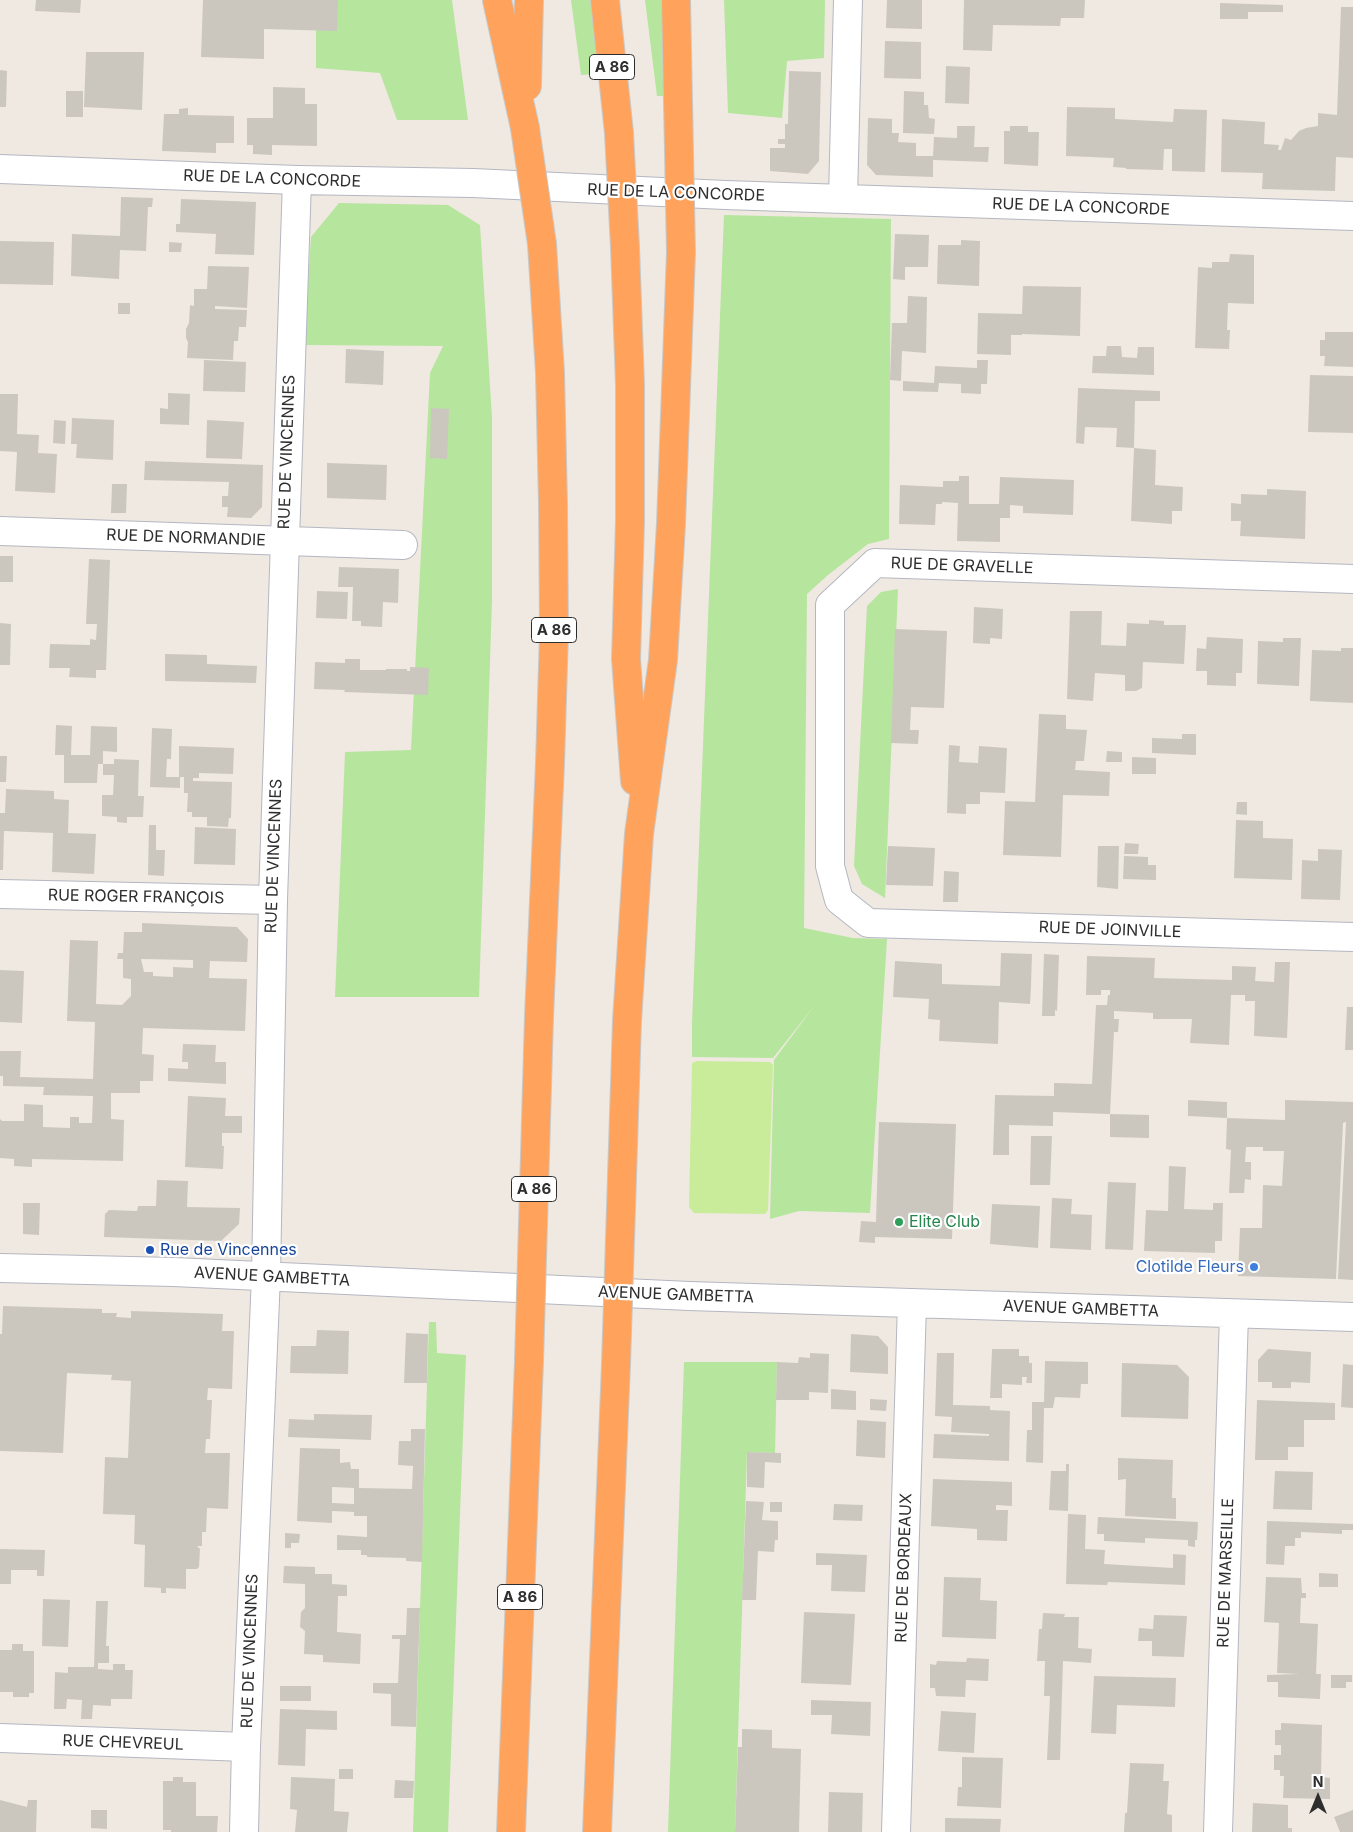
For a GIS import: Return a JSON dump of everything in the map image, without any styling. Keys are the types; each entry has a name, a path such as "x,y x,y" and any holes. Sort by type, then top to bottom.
{"highway":[{"path":"497,0 525,128"},
{"name":"A 86","path":"511,1832 554,633 550,374 542,244 525,128 530,0"},
{"name":"A 86","path":"597,1832 616,1364 627,1022 639,834 626,659 630,502 630,385 625,248 620,133 605,0"},
{"path":"639,834 663,660 672,514 681,252 676,0"}],"street":[{"path":"843,198 848,0"},
{"name":"RUE DE LA CONCORDE","path":"0,169 297,180 473,183 725,196 843,198 1353,216"},
{"name":"RUE DE VINCENNES","path":"244,1832 266,1276 272,900 297,180"},
{"name":"RUE DE NORMANDIE","path":"0,531 403,545"},
{"name":"RUE DE GRAVELLE","path":"868,923 839,900 830,866 830,605 875,563 1353,579"},
{"name":"RUE ROGER FRANÇOIS","path":"0,894 272,900"},
{"name":"RUE DE JOINVILLE","path":"868,923 1353,938"},
{"name":"AVENUE GAMBETTA","path":"0,1268 266,1276 679,1296 1353,1318"},
{"name":"RUE DE BORDEAUX","path":"896,1832 912,1303"},
{"name":"RUE DE MARSEILLE","path":"1218,1832 1234,1314"},
{"name":"RUE CHEVREUL","path":"0,1738 246,1747"}],"green space":[{"path":"316,0 452,0 468,120 397,120 380,73 316,68"},
{"path":"571,0 594,0 598,74 581,75"},
{"path":"645,0 663,0 666,96 657,96"},
{"path":"724,0 825,0 824,58 787,61 782,118 728,113"},
{"path":"339,203 448,205 480,225 492,418 492,600 479,997 335,997 345,752 411,750 430,373 443,346 304,345 311,237"},
{"path":"724,215 891,219 889,539 868,544 807,594 804,928 853,938 887,939 870,1213 799,1211 770,1219 774,1060 815,1005 773,1058 692,1057"},
{"path":"898,589 885,898 862,884 854,866 867,606 881,592"},
{"path":"697,1061 770,1062 773,1065 768,1210 765,1214 694,1213 689,1207 692,1063"},
{"path":"429,1322 436,1322 437,1353 466,1355 448,1832 413,1832"},
{"path":"684,1362 777,1362 775,1453 747,1452 735,1832 668,1832"}],"building":[{"path":"36,0 81,0 80,13 35,11"},
{"path":"203,0 338,0 337,31 264,29 264,59 201,57"},
{"path":"887,0 922,0 922,29 886,28"},
{"path":"964,0 1085,0 1084,18 1061,18 1060,26 993,25 992,51 963,50"},
{"path":"1220,3 1283,5 1283,12 1248,12 1248,19 1220,19"},
{"path":"1341,7 1353,7 1353,158 1336,157 1335,191 1262,189 1263,173 1221,172 1222,119 1265,122 1264,144 1279,145 1278,150 1281,150 1285,138 1291,140 1299,131 1318,126 1318,113 1337,115"},
{"path":"885,41 921,42 921,79 884,78"},
{"path":"86,52 144,52 142,110 84,107"},
{"path":"946,66 970,67 969,104 945,103"},
{"path":"0,70 7,71 6,107 0,107"},
{"path":"789,71 821,72 819,161 808,174 770,171 770,148 785,148 785,144 778,144 778,139 785,139 785,124 788,124"},
{"path":"273,87 305,88 305,104 317,104 317,146 272,145 272,155 253,154 253,145 247,145 247,118 273,118"},
{"path":"66,91 83,91 83,117 66,117"},
{"path":"904,91 924,92 924,105 928,105 929,118 935,119 934,134 903,133"},
{"path":"1067,107 1115,108 1115,119 1173,122 1174,109 1207,110 1205,172 1172,171 1172,149 1164,149 1163,170 1113,167 1114,158 1066,156"},
{"path":"188,108 188,115 234,116 234,143 216,143 216,153 162,151 164,114 179,114 179,109"},
{"path":"868,118 892,119 892,133 899,133 898,142 916,143 916,156 933,156 934,137 957,138 957,126 975,126 974,147 989,147 988,162 933,160 933,177 876,175 867,165"},
{"path":"1010,126 1028,126 1028,132 1039,132 1038,166 1004,164 1004,131 1010,131"},
{"path":"121,197 153,198 152,207 148,207 146,251 120,250 119,279 71,276 72,234 120,236"},
{"path":"181,199 256,202 254,255 215,254 216,234 176,232 176,224 180,224"},
{"path":"895,234 929,235 928,267 905,267 905,280 893,279"},
{"path":"961,240 980,241 979,286 937,284 938,245 961,245"},
{"path":"0,241 54,242 53,285 0,284"},
{"path":"169,242 182,243 181,252 169,252"},
{"path":"1230,254 1254,255 1254,304 1228,303 1227,330 1230,330 1229,349 1195,348 1198,267 1212,268 1212,262 1229,262"},
{"path":"208,266 249,267 247,308 215,306 215,309 247,310 246,327 239,327 238,341 234,341 233,360 187,358 188,342 186,329 189,323 190,305 194,306 194,289 207,289"},
{"path":"1023,286 1081,287 1080,336 1011,335 1011,355 977,354 978,313 1022,314"},
{"path":"908,296 927,297 926,353 902,351 901,381 890,380 892,323 907,323"},
{"path":"118,303 130,303 130,314 118,314"},
{"path":"1325,332 1353,332 1353,367 1324,366 1325,356 1320,356 1320,340 1325,340"},
{"path":"1107,346 1121,346 1122,357 1137,358 1138,347 1154,347 1154,375 1092,373 1093,356 1106,356"},
{"path":"346,349 384,351 383,385 345,383"},
{"path":"204,360 246,362 245,392 203,391"},
{"path":"977,360 988,360 987,384 981,384 981,394 961,393 961,384 939,383 938,392 903,391 903,381 934,383 935,366 977,368"},
{"path":"1310,375 1353,376 1353,433 1308,432"},
{"path":"1078,388 1160,391 1160,401 1135,401 1134,448 1116,447 1117,428 1085,427 1084,444 1076,443"},
{"path":"168,393 190,394 189,425 160,424 160,408 168,409"},
{"path":"0,394 18,394 17,434 39,435 38,453 57,454 55,493 15,491 17,452 0,451"},
{"path":"431,408 449,409 447,459 430,458"},
{"path":"72,418 114,420 113,460 76,458 77,444 71,444"},
{"path":"54,420 66,421 65,444 53,443"},
{"path":"207,420 244,422 242,459 206,458"},
{"path":"1134,448 1156,450 1155,485 1183,487 1182,511 1172,511 1172,524 1131,521"},
{"path":"145,461 263,465 262,507 251,518 227,517 228,507 222,507 222,496 228,496 229,482 144,480"},
{"path":"327,463 387,465 386,500 327,498"},
{"path":"959,476 969,476 969,504 999,504 1000,477 1074,480 1073,515 1023,513 1023,506 1010,505 1010,518 1000,518 1000,542 957,541 958,503 942,502 942,504 936,504 935,525 899,524 900,485 943,487 943,481 959,481"},
{"path":"112,484 127,484 126,513 111,513"},
{"path":"1267,489 1306,491 1305,539 1240,536 1241,521 1231,521 1231,503 1241,504 1241,494 1267,495"},
{"path":"0,556 13,556 13,582 0,582"},
{"path":"89,559 110,560 106,670 96,670 96,678 69,677 70,668 49,668 50,644 90,645 90,639 96,640 97,624 86,624"},
{"path":"339,567 399,569 398,603 383,602 382,627 361,626 361,621 352,621 353,587 338,587"},
{"path":"317,591 348,592 347,619 316,618"},
{"path":"974,607 1003,609 1002,639 990,638 990,644 973,643"},
{"path":"1070,611 1102,611 1101,645 1126,646 1127,623 1149,624 1149,620 1164,621 1164,625 1186,625 1184,664 1143,662 1142,688 1136,691 1125,691 1125,675 1095,673 1093,701 1067,699"},
{"path":"0,623 11,624 10,665 0,665"},
{"path":"895,629 947,631 944,708 911,707 910,730 919,730 918,744 891,743"},
{"path":"1207,637 1243,639 1242,673 1236,673 1236,686 1207,685 1207,671 1196,671 1197,648 1206,649"},
{"path":"1283,638 1301,638 1299,686 1257,684 1258,641 1283,642"},
{"path":"1341,648 1353,648 1353,703 1310,701 1312,650 1341,651"},
{"path":"165,654 207,655 207,664 257,666 256,683 165,681"},
{"path":"345,659 360,659 360,670 407,669 407,671 410,671 410,667 429,668 428,695 314,689 315,662 345,663"},
{"path":"1039,714 1066,715 1066,729 1087,730 1084,761 1076,761 1075,770 1110,772 1109,796 1063,795 1061,857 1003,855 1005,801 1035,802"},
{"path":"56,725 72,726 71,755 90,755 91,726 117,727 117,752 103,751 103,764 98,764 97,783 64,783 64,755 55,755"},
{"path":"152,728 172,729 171,759 167,759 166,777 179,777 179,746 234,748 233,774 199,773 199,778 193,778 193,781 232,782 231,818 229,818 228,827 207,826 207,817 192,817 192,812 187,812 188,793 184,793 184,777 180,777 180,788 150,787"},
{"path":"1182,734 1196,734 1196,755 1152,753 1152,738 1182,739"},
{"path":"949,745 960,746 959,762 978,763 979,746 1007,748 1005,793 980,792 980,804 966,804 966,814 947,813"},
{"path":"1107,751 1122,752 1122,762 1106,762"},
{"path":"0,756 7,756 6,782 0,782"},
{"path":"1132,757 1156,758 1156,774 1132,774"},
{"path":"114,759 139,760 138,796 144,796 143,817 127,817 127,823 117,822 117,817 102,816 102,795 113,795 114,775 103,775 103,764 114,764"},
{"path":"6,789 54,791 54,799 69,800 68,833 96,834 94,874 52,872 53,833 4,831 3,870 0,870 0,813 5,813"},
{"path":"1237,802 1247,802 1247,815 1236,814"},
{"path":"1236,820 1263,821 1263,838 1293,839 1292,880 1234,878"},
{"path":"149,825 156,825 156,850 165,850 164,876 148,875"},
{"path":"195,827 236,829 235,865 194,864"},
{"path":"1125,843 1139,844 1138,854 1124,854"},
{"path":"888,846 935,848 933,886 886,885"},
{"path":"1098,846 1119,846 1118,889 1097,887"},
{"path":"1318,849 1342,850 1340,900 1301,899 1302,860 1318,861"},
{"path":"1124,856 1148,857 1148,865 1156,865 1156,880 1123,879"},
{"path":"944,871 959,872 958,902 943,902"},
{"path":"142,923 237,927 248,939 247,962 210,961 209,978 247,979 245,1031 143,1028 142,1054 154,1055 153,1081 140,1081 140,1093 111,1093 111,1119 124,1120 123,1161 32,1159 32,1167 14,1166 14,1159 0,1158 0,1119 2,1121 24,1121 24,1104 43,1105 43,1127 70,1128 70,1117 79,1117 79,1123 92,1123 93,1096 43,1095 44,1087 3,1086 3,1076 0,1076 0,1051 21,1051 20,1077 93,1079 95,1022 67,1021 70,940 98,941 96,1004 122,1005 131,996 131,979 123,978 123,959 117,959 118,953 123,953 124,932 142,932","holes":["141,959 193,960 193,968 173,967 173,977 153,976 153,972 144,972"]},
{"path":"1001,953 1032,954 1031,986 1030,1004 999,1002 998,1044 939,1041 940,1020 928,1019 929,999 893,997 895,961 942,964 942,984 1000,986"},
{"path":"1044,954 1059,955 1057,1011 1055,1010 1055,1016 1042,1016"},
{"path":"1087,956 1155,958 1154,978 1232,980 1232,966 1256,967 1255,981 1274,982 1275,962 1290,962 1287,1038 1254,1036 1255,1001 1245,1001 1245,995 1231,995 1229,1045 1190,1043 1192,1019 1153,1019 1153,1013 1114,1011 1114,1019 1119,1019 1118,1032 1114,1032 1110,1114 1053,1112 1053,1126 1009,1125 1009,1155 993,1155 995,1095 1054,1096 1054,1083 1092,1084 1096,1005 1107,1005 1110,990 1101,990 1101,995 1086,995"},
{"path":"0,970 24,971 22,1023 0,1022"},
{"path":"1347,1007 1353,1007 1353,1050 1345,1050"},
{"path":"183,1044 216,1045 215,1062 226,1062 226,1084 168,1081 168,1068 188,1069 188,1062 182,1062"},
{"path":"188,1096 226,1098 225,1116 242,1116 242,1133 222,1133 222,1146 224,1146 223,1169 185,1167"},
{"path":"1188,1100 1227,1102 1227,1118 1188,1116"},
{"path":"1285,1100 1353,1102 1353,1280 1338,1279 1346,1122 1343,1123 1336,1279 1238,1276 1240,1228 1262,1228 1263,1185 1282,1186 1284,1151 1263,1151 1263,1147 1246,1147 1245,1162 1251,1162 1251,1180 1245,1179 1244,1193 1229,1193 1231,1150 1226,1149 1227,1118 1285,1120"},
{"path":"1110,1114 1149,1115 1149,1138 1110,1137"},
{"path":"879,1122 956,1124 952,1239 875,1237 875,1243 859,1242 861,1221 876,1222"},
{"path":"1031,1136 1052,1136 1050,1185 1030,1185"},
{"path":"1169,1166 1186,1167 1184,1209 1213,1210 1213,1203 1223,1203 1222,1241 1215,1241 1215,1253 1144,1251 1146,1210 1168,1211"},
{"path":"157,1180 188,1181 187,1207 240,1208 239,1224 221,1241 104,1237 105,1214 109,1210 137,1211 138,1206 156,1206"},
{"path":"1108,1182 1136,1183 1133,1250 1105,1249"},
{"path":"1052,1198 1072,1199 1071,1214 1092,1215 1091,1250 1050,1248"},
{"path":"23,1203 40,1203 39,1235 23,1234"},
{"path":"992,1204 1040,1206 1038,1248 990,1244"},
{"path":"3,1306 102,1309 102,1313 117,1313 116,1317 131,1318 131,1311 223,1314 222,1331 234,1331 232,1389 208,1388 207,1400 212,1400 210,1439 206,1439 205,1453 230,1453 228,1509 207,1508 206,1532 202,1532 202,1546 197,1546 200,1549 199,1567 197,1569 186,1569 186,1589 166,1588 166,1593 161,1593 161,1588 144,1587 145,1545 134,1544 135,1515 103,1514 105,1457 128,1458 131,1381 111,1380 112,1375 67,1373 63,1453 0,1451 0,1334 2,1334"},
{"path":"317,1330 349,1331 348,1374 290,1373 291,1346 316,1346"},
{"path":"406,1333 428,1334 427,1383 404,1383"},
{"path":"851,1334 878,1336 888,1347 888,1374 850,1372"},
{"path":"992,1349 1019,1349 1019,1356 1029,1356 1029,1363 1032,1363 1032,1383 1026,1383 1027,1377 1022,1377 1022,1385 1002,1384 1002,1398 990,1398"},
{"path":"1268,1349 1311,1352 1310,1383 1291,1382 1291,1388 1272,1388 1272,1382 1258,1382 1258,1360"},
{"path":"810,1353 829,1354 828,1393 809,1392 809,1400 776,1400 777,1362 798,1363 799,1357 810,1358"},
{"path":"937,1353 954,1353 953,1405 990,1406 990,1410 1010,1411 1009,1461 933,1458 934,1434 989,1436 989,1434 951,1432 952,1417 935,1416"},
{"path":"1045,1361 1088,1362 1088,1384 1081,1384 1080,1398 1055,1397 1053,1408 1044,1408 1043,1463 1026,1462 1027,1430 1032,1430 1032,1402 1044,1402"},
{"path":"1122,1363 1177,1365 1189,1377 1188,1419 1121,1417"},
{"path":"1343,1364 1353,1365 1353,1408 1341,1407"},
{"path":"831,1389 856,1391 856,1410 831,1409"},
{"path":"870,1399 887,1400 886,1411 870,1410"},
{"path":"1257,1400 1335,1403 1335,1420 1304,1420 1304,1447 1288,1447 1288,1460 1255,1460"},
{"path":"314,1414 372,1415 371,1440 288,1437 289,1419 314,1420"},
{"path":"857,1420 886,1422 885,1458 856,1456"},
{"path":"411,1429 425,1429 422,1562 406,1561 406,1558 367,1557 367,1555 361,1555 361,1550 337,1550 337,1535 367,1537 367,1516 354,1516 354,1512 332,1511 332,1523 297,1521 300,1448 340,1449 340,1463 350,1462 351,1469 359,1469 359,1488 412,1489 413,1466 398,1465 399,1441 411,1441","holes":["332,1487 354,1488 354,1504 332,1503"]},
{"path":"747,1452 781,1453 781,1463 765,1462 764,1488 747,1487"},
{"path":"1118,1458 1173,1460 1172,1498 1176,1498 1176,1519 1125,1516 1126,1479 1118,1480"},
{"path":"1066,1464 1069,1464 1068,1511 1049,1510 1051,1471 1066,1471"},
{"path":"1275,1471 1313,1472 1312,1510 1273,1509"},
{"path":"933,1479 1012,1482 1012,1506 996,1505 996,1510 1008,1510 1007,1541 977,1540 977,1529 931,1526"},
{"path":"746,1501 764,1502 762,1520 778,1521 778,1540 775,1540 774,1552 758,1551 756,1600 742,1600"},
{"path":"770,1502 782,1502 782,1512 770,1512"},
{"path":"834,1504 863,1505 862,1521 833,1520"},
{"path":"1068,1514 1086,1515 1085,1549 1105,1550 1104,1564 1173,1568 1173,1554 1186,1555 1185,1585 1108,1582 1107,1585 1066,1584"},
{"path":"1098,1517 1198,1522 1197,1540 1195,1540 1195,1547 1188,1546 1188,1540 1145,1538 1145,1543 1104,1541 1104,1534 1097,1534"},
{"path":"1267,1521 1353,1524 1353,1530 1342,1530 1342,1534 1301,1532 1301,1538 1295,1538 1295,1546 1285,1546 1284,1565 1266,1564"},
{"path":"285,1533 300,1534 299,1543 291,1543 291,1548 285,1548"},
{"path":"0,1549 45,1550 44,1576 37,1576 37,1570 11,1570 11,1584 0,1584"},
{"path":"816,1553 867,1555 865,1592 831,1591 832,1565 816,1565"},
{"path":"284,1566 315,1567 315,1574 332,1574 332,1584 347,1585 347,1596 338,1596 337,1632 361,1634 360,1664 323,1662 323,1655 304,1654 305,1631 300,1627 301,1612 305,1608 305,1584 283,1583"},
{"path":"1319,1573 1338,1574 1338,1587 1319,1587"},
{"path":"944,1577 981,1578 980,1600 997,1601 996,1639 942,1637"},
{"path":"1266,1577 1301,1578 1302,1593 1306,1593 1306,1598 1301,1598 1300,1623 1318,1624 1316,1674 1321,1674 1320,1699 1278,1697 1278,1682 1267,1682 1267,1675 1299,1674 1277,1673 1279,1623 1264,1622"},
{"path":"43,1599 70,1600 68,1647 42,1646"},
{"path":"96,1601 108,1601 106,1646 109,1646 109,1663 98,1663 98,1669 113,1670 113,1664 125,1664 125,1670 133,1670 132,1699 111,1699 111,1706 93,1705 92,1719 81,1719 82,1700 67,1699 66,1709 54,1709 55,1672 68,1673 68,1667 94,1667"},
{"path":"407,1608 420,1608 416,1727 391,1726 391,1694 373,1693 373,1683 398,1683 400,1639 392,1639 392,1635 406,1635"},
{"path":"804,1612 855,1614 851,1685 801,1683"},
{"path":"1043,1613 1065,1614 1064,1617 1079,1617 1078,1648 1092,1649 1091,1663 1063,1661 1060,1760 1047,1760 1050,1696 1044,1696 1045,1661 1037,1661 1039,1629 1042,1629"},
{"path":"1154,1615 1187,1616 1184,1657 1152,1656 1152,1641 1138,1641 1139,1628 1153,1629"},
{"path":"12,1644 23,1644 23,1651 34,1651 34,1693 29,1693 29,1697 13,1697 13,1692 0,1692 0,1650 12,1650"},
{"path":"967,1658 989,1659 988,1681 966,1680 965,1697 936,1696 935,1688 930,1688 930,1664 936,1665 937,1661 966,1662"},
{"path":"1331,1675 1352,1675 1352,1682 1346,1682 1346,1688 1331,1688"},
{"path":"1094,1676 1176,1678 1175,1707 1117,1705 1116,1734 1091,1733"},
{"path":"280,1686 311,1686 311,1701 280,1701"},
{"path":"811,1700 871,1702 870,1736 831,1734 832,1715 811,1715"},
{"path":"280,1709 337,1711 337,1730 306,1729 305,1766 278,1765"},
{"path":"941,1711 976,1713 974,1753 938,1751"},
{"path":"1281,1723 1322,1725 1321,1777 1330,1778 1330,1799 1283,1798 1284,1776 1280,1776 1280,1770 1274,1770 1274,1755 1281,1755 1281,1745 1275,1745 1275,1730 1281,1730"},
{"path":"742,1729 772,1730 772,1748 801,1749 799,1832 735,1832 738,1747 742,1747"},
{"path":"962,1757 1003,1758 1001,1808 957,1806 958,1787 962,1787"},
{"path":"1130,1763 1164,1764 1163,1781 1169,1781 1167,1814 1172,1815 1172,1832 1124,1832"},
{"path":"339,1769 353,1769 353,1779 339,1779"},
{"path":"173,1777 183,1777 183,1782 196,1782 196,1816 218,1816 217,1832 171,1832 171,1830 163,1830 163,1781 173,1781"},
{"path":"291,1777 335,1779 334,1811 349,1812 347,1832 295,1832 297,1810 290,1809"},
{"path":"395,1780 414,1781 413,1798 394,1798"},
{"path":"829,1792 863,1793 862,1832 828,1832"},
{"path":"0,1800 27,1807 28,1800 37,1800 36,1832 0,1832"},
{"path":"1253,1803 1288,1805 1288,1828 1292,1828 1292,1832 1252,1832"},
{"path":"91,1810 107,1810 107,1829 91,1828"},
{"path":"1353,1810 1353,1832 1340,1832 1334,1817"},
{"path":"945,1818 1001,1819 1000,1832 945,1832"}],"place":[{"name":"Elite Club","path":"899,1222"},
{"name":"Rue de Vincennes","path":"150,1250"},
{"name":"Clotilde Fleurs","path":"1254,1267"}]}
